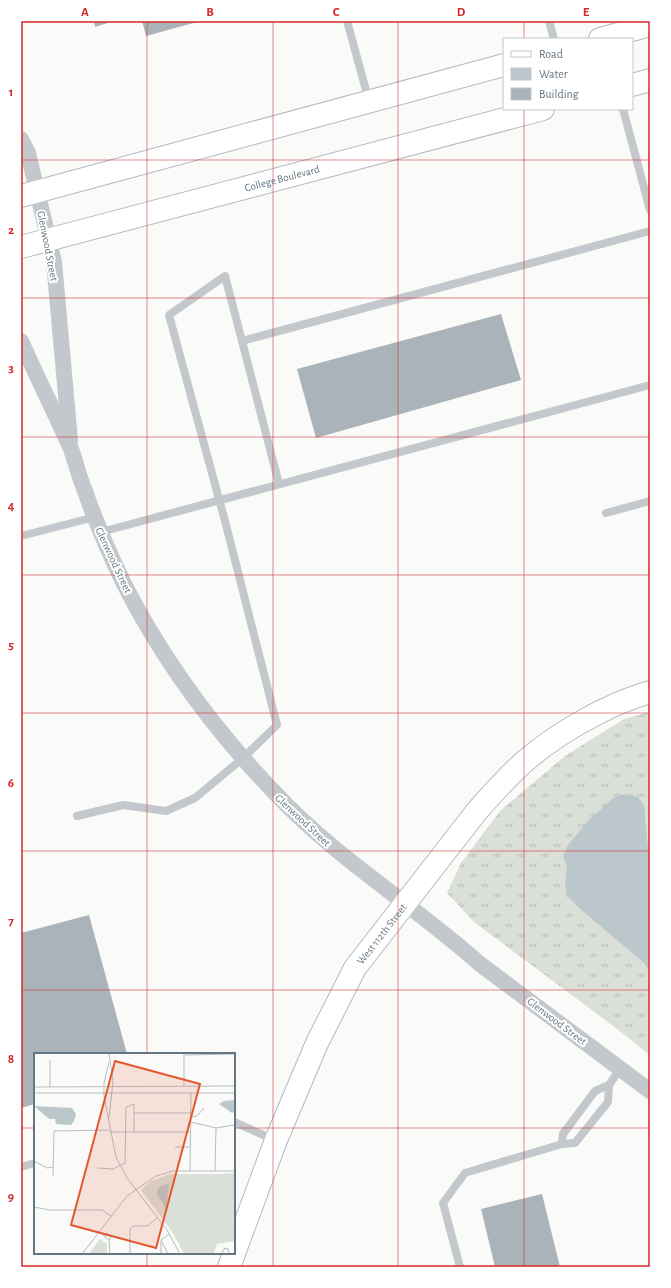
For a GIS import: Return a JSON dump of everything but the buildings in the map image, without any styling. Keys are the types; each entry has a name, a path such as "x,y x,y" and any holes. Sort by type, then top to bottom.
{"main road":[{"path":"604,38 650,25"},
{"path":"29,194 503,65"},
{"path":"633,85 650,80"},
{"name":"College Boulevard","path":"21,247 539,110"},
{"name":"West 112th Street","path":"235,1251 276,1140 317,1043 355,968 477,811 525,762 566,731 612,707 650,692"},
{"name":"West 112th Street","path":"229,1267 234,1254"}],"street":[{"name":"Glenwood Street","path":"21,139 28,153 29,194 48,241 54,262 71,451"},
{"name":"Glenwood Street","path":"21,341 71,451 84,490 101,532 126,586 163,653 194,699 221,733 276,795 315,833 364,873 460,946 480,964 650,1091"}],"lane":[{"path":"347,21 369,102"},
{"path":"549,21 554,38"},
{"path":"623,110 650,210"},
{"path":"242,341 650,232"},
{"path":"77,816 123,805 166,811 195,798 243,758 277,725 226,521 168,315 225,276 279,484"},
{"path":"101,532 650,385"},
{"path":"606,513 650,502"},
{"path":"21,536 95,517"},
{"path":"460,1267 443,1203 465,1173 562,1144 575,1143 608,1102 609,1085 620,1069"},
{"path":"562,1144 563,1134 595,1091 609,1085"},
{"path":"235,1122 276,1140"},
{"path":"21,1167 34,1163"}],"green space":[{"path":"650,712 650,1055 474,922 447,893 461,863 500,811 565,756 624,719"}],"water":[{"path":"628,794 638,797 644,805 650,867 650,971 644,963 577,906 567,895 565,886 567,866 563,856 568,845 588,821 612,799"}]}
